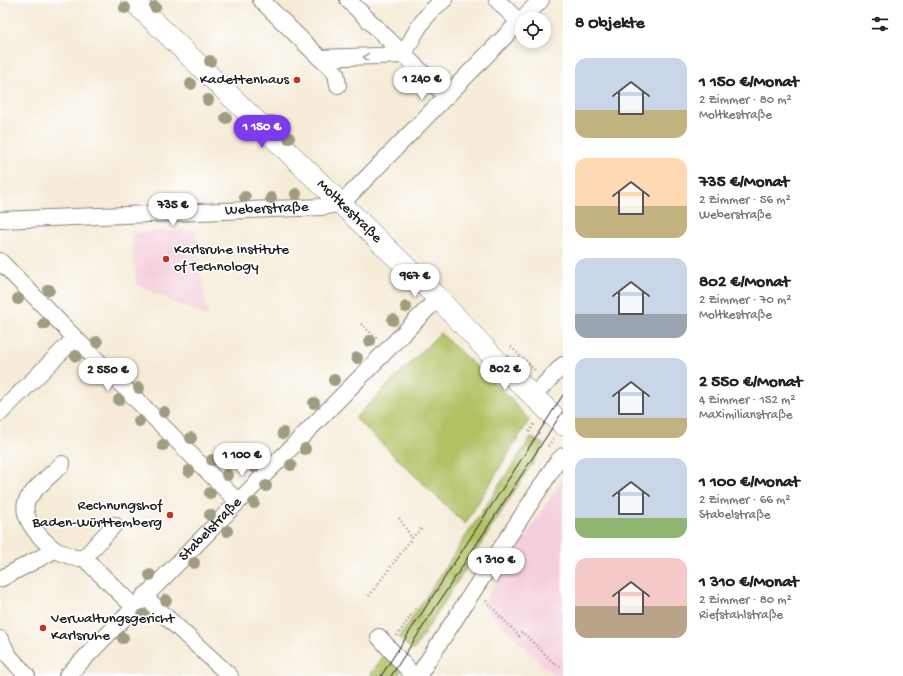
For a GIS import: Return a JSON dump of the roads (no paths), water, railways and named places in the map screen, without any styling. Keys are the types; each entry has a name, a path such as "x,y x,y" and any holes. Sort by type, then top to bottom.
{"main road":[{"name":"Moltkestraße","path":"132,0 438,298 499,363 533,396 558,432"}],"street":[{"path":"261,0 336,73 338,85"},
{"path":"348,0 446,96"},
{"path":"404,55 418,27 429,12 444,0"},
{"path":"497,0 515,15"},
{"path":"529,12 541,0"},
{"path":"342,203 515,26"},
{"path":"320,58 404,55"},
{"name":"Weberstraße","path":"0,220 322,207 342,203"},
{"path":"0,261 237,502"},
{"name":"Stabelstraße","path":"67,676 438,298"},
{"path":"0,413 75,338"},
{"path":"533,396 563,365"},
{"path":"418,676 557,462 563,456"},
{"path":"62,464 29,497 26,506 27,513 34,529 43,541 55,550 75,558 84,558 230,676"},
{"path":"84,558 114,525"},
{"path":"0,579 55,550"},
{"path":"0,639 10,656 26,676"},
{"path":"384,642 414,676"}],"tram line":[{"path":"381,676 563,395"},
{"path":"391,676 563,411"}],"place":[{"name":"Kadettenhaus","path":"297,80"},
{"name":"Karlsruhe Institute of Technology","path":"166,259"},
{"name":"Rechnungshof Baden-Württemberg","path":"170,515"},
{"name":"Verwaltungsgericht Karlsruhe","path":"43,628"}]}
